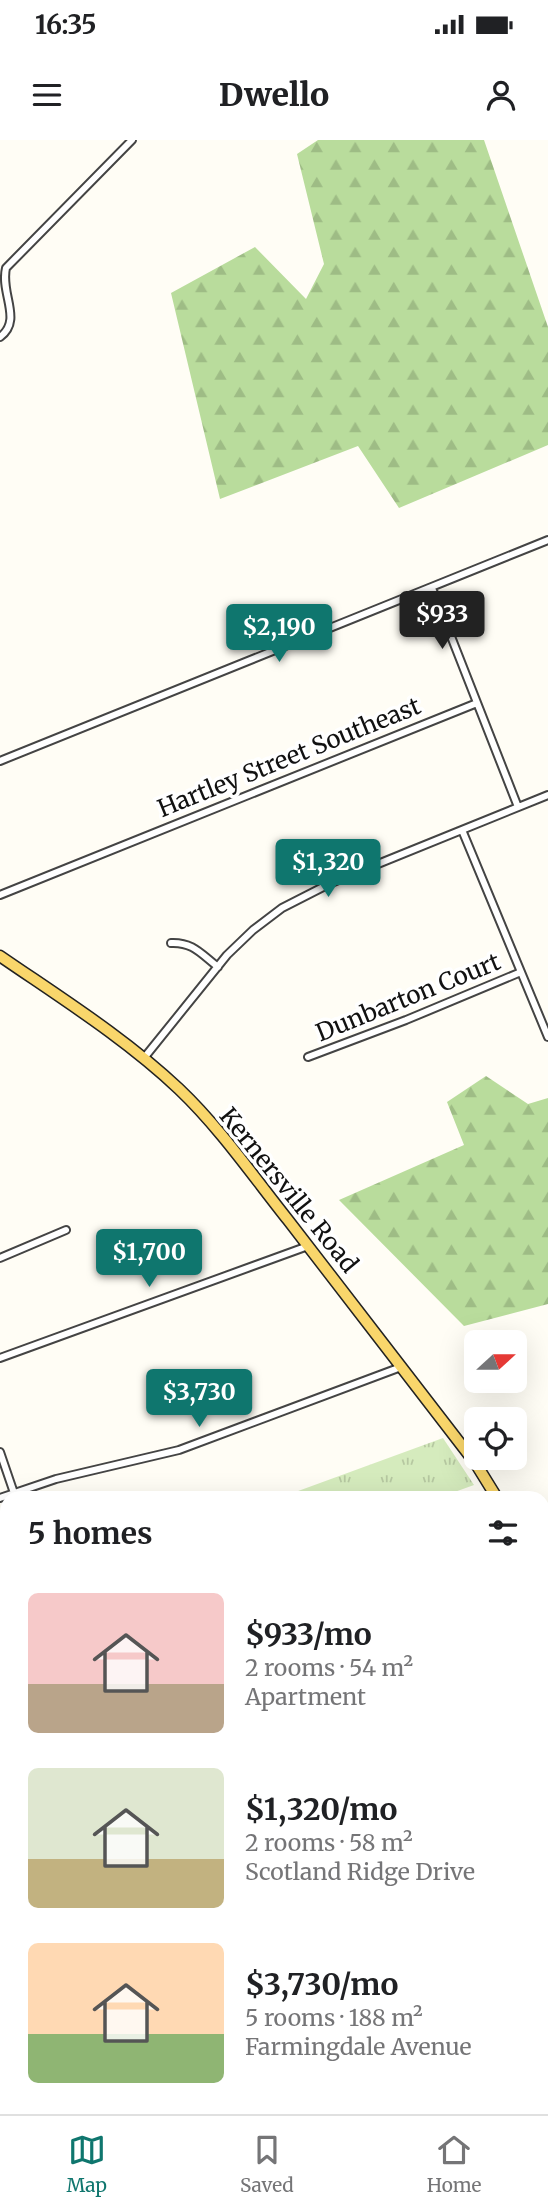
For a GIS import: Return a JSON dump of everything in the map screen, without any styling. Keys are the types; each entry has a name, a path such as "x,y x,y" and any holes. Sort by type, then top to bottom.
{"main road":[{"name":"Kernersville Road","path":"0,956 144,1058 180,1090 217,1130 401,1367 492,1491"}],"street":[{"path":"0,337 8,331 10,324 2,281 6,268 132,140"},
{"path":"0,761 548,540"},
{"path":"432,588 518,807"},
{"name":"Hartley Street Southeast","path":"0,895 477,704"},
{"path":"144,1058 218,967 253,930 298,899 548,795"},
{"path":"463,830 548,1037"},
{"path":"171,943 184,942 192,946 218,967"},
{"name":"Dunbarton Court","path":"308,1057 521,972"},
{"path":"0,1258 66,1230"},
{"path":"0,1358 308,1246"},
{"path":"20,1491 56,1479 179,1450 401,1367"},
{"path":"0,1452 13,1491"}],"green space":[{"path":"318,140 484,140 548,327 548,445 399,508 358,446 220,499 171,293 255,247 306,299 324,264 297,154"},
{"path":"486,1076 528,1104 548,1098 548,1304 464,1326 339,1200 464,1145 447,1102"},
{"path":"443,1438 474,1485 457,1491 298,1491"}]}
